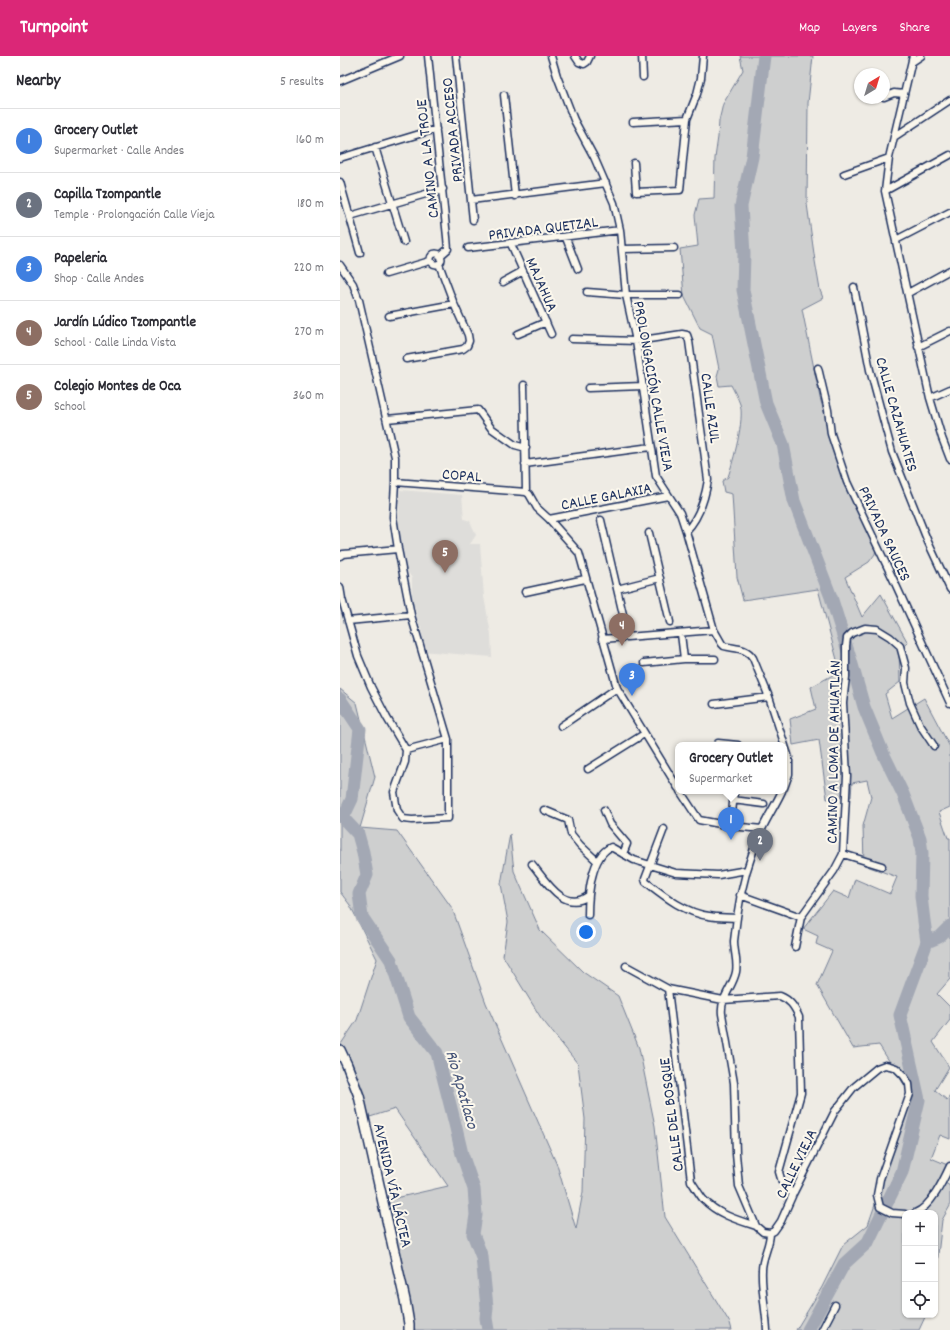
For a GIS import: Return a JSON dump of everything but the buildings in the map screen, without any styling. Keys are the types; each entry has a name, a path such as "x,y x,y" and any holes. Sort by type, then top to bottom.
{"street":[{"path":"340,81 400,56"},
{"name":"CAMINO A LA TROJE","path":"428,56 448,250 440,256"},
{"name":"PRIVADA ACCESO","path":"456,56 473,220"},
{"name":"PROLONGACIÓN CALLE VIEJA","path":"551,56 574,120 594,157 614,203 620,230 626,295 636,341 656,476 680,513 714,630 724,646 745,650 751,654 769,697 784,742"},
{"path":"575,56 578,62 584,64 590,56"},
{"path":"642,56 643,77"},
{"path":"634,163 636,192 680,190 687,120 697,94 701,78 703,56"},
{"path":"921,56 912,59 889,158 885,191 930,398 948,448 950,459"},
{"path":"890,95 894,93 904,94"},
{"path":"504,95 515,196"},
{"path":"894,137 950,100"},
{"path":"633,122 687,120"},
{"path":"340,158 436,129"},
{"path":"374,147 404,242"},
{"path":"885,191 950,155"},
{"path":"844,174 889,158"},
{"path":"340,182 360,253"},
{"name":"PRIVADA ACCESO","path":"471,200 515,196 606,183"},
{"path":"350,216 442,189"},
{"path":"896,240 950,212"},
{"name":"PRIVADA QUETZAL","path":"468,248 566,238 620,230"},
{"path":"566,238 578,269"},
{"name":"MAJAHUA","path":"511,244 551,334"},
{"path":"622,249 674,248"},
{"path":"406,359 462,349 467,346 469,341 468,335 454,304 439,264 441,261 440,256 436,254 432,255 430,261"},
{"path":"430,261 432,264 439,264"},
{"path":"386,274 430,261"},
{"path":"340,265 352,284 359,300 395,457 393,516 398,549 411,615 448,739 448,818 403,819 397,810 394,792 405,762 406,750 371,687 358,656 340,587"},
{"path":"908,293 950,270"},
{"path":"503,282 523,272"},
{"name":"CALLE CAZAHUATES","path":"854,287 870,370 892,452 928,542 950,589"},
{"path":"587,292 626,295 680,295"},
{"path":"389,316 454,304"},
{"path":"518,334 546,322"},
{"path":"918,347 950,331"},
{"name":"CALLE AZUL","path":"636,341 682,334 687,335 689,341 708,480 697,517 686,532"},
{"path":"572,339 636,341"},
{"name":"PRIVADA SAUCES","path":"818,368 828,410 831,434 847,482 950,703"},
{"path":"524,385 526,492 529,494 536,508 549,519 577,550 580,556 585,579 617,688 675,783"},
{"path":"588,388 643,386"},
{"path":"930,398 950,389"},
{"path":"387,419 478,410 491,428 515,446 526,448"},
{"path":"525,464 652,447"},
{"name":"COPAL","path":"395,482 526,492"},
{"name":"CALLE GALAXIA","path":"549,519 668,496"},
{"path":"601,520 628,636"},
{"path":"649,533 670,622"},
{"path":"340,556 343,554 398,549"},
{"path":"617,589 660,578"},
{"path":"525,592 585,579"},
{"path":"348,621 411,615"},
{"name":"CAMINO A LOMA DE AHUATLÁN","path":"801,917 834,871 843,854 847,776 843,716 846,677 846,646 847,638 852,633 865,628 877,629 890,637 900,646 905,658 905,683 910,703 920,725 934,746"},
{"path":"602,639 628,636 681,634 714,630"},
{"path":"681,634 684,659"},
{"path":"644,663 684,659 715,659"},
{"path":"561,726 617,688"},
{"path":"714,704 769,697"},
{"path":"588,769 644,734"},
{"path":"406,750 448,739"},
{"name":"PROLONGACIÓN CALLE VIEJA","path":"787,752 789,758 789,774 787,780"},
{"path":"682,794 699,820 731,826 762,829"},
{"path":"731,826 734,794"},
{"path":"767,1330 762,1270 764,1258 770,1242 770,1233 763,1232 756,1226 740,1186 736,1154 734,1083 722,1014 723,1000 736,973 737,961 734,942 740,895 747,870 762,829 780,794"},
{"path":"734,800 764,804"},
{"path":"544,810 568,820 571,834 597,861"},
{"path":"604,810 610,824 627,844 623,854"},
{"path":"664,829 646,881 668,899 695,913 709,917 737,918"},
{"path":"588,915 588,896 597,861 606,849 611,847 634,860 676,873 718,875 747,870"},
{"path":"843,854 882,866"},
{"path":"532,864 559,896 571,901 582,900 588,896"},
{"path":"740,895 801,917 795,947"},
{"path":"626,966 668,989 723,1000 780,996 788,999 795,1008 798,1017 801,1093 779,1172 782,1182 793,1194"},
{"name":"CALLE DEL BOSQUE","path":"668,989 691,1181 703,1198 715,1210 737,1220 756,1226"},
{"name":"AVENIDA VÍA LÁCTEA","path":"340,1050 359,1096 405,1300 409,1330"},
{"name":"CALLE VIEJA","path":"770,1233 774,1231 781,1221 793,1194 838,1107 854,1087 874,1070 880,1067 890,1066 896,1068 909,1084 910,1094 880,1179 876,1195 880,1206 892,1213 902,1214"},
{"path":"921,1210 928,1203 942,1183 950,1166"},
{"path":"822,1330 835,1304"}],"shaded area":[{"path":"740,56 813,56 808,103 807,204 815,261 820,290 823,298 802,309 820,398 836,452 876,548 875,554 869,562 845,577 862,617 881,594 908,643 899,651 900,682 885,694 892,718 924,698 950,747 950,807 939,812 948,838 950,838 950,979 937,994 950,1007 950,1020 933,1042 949,1067 935,1090 947,1100 950,1096 950,1139 940,1135 931,1158 950,1166 942,1181 950,1186 950,1206 942,1220 938,1255 938,1210 902,1210 902,1318 925,1318 919,1330 796,1330 822,1287 843,1245 868,1225 912,1097 879,1045 853,1048 817,985 832,951 816,944 818,936 803,929 833,891 849,898 855,879 890,894 897,877 864,865 863,826 871,797 867,780 852,783 851,797 827,799 819,740 793,745 790,719 816,709 811,687 840,671 818,589 743,600 737,577 732,494 724,492 722,481 728,477 740,430 740,404 731,385 719,386 717,376 719,369 712,334 700,328 684,296 680,249 698,246 695,215 699,199 714,198 715,158 719,121 723,104 743,70"},
{"path":"400,490 462,495 464,519 470,521 476,535 470,544 480,544 484,597 491,634 492,657 421,651 422,627 418,625 415,608 412,605 412,578 404,567 398,525"},
{"path":"340,689 357,703 375,777 360,828 397,831 452,908 486,1003 557,1165 576,1229 583,1192 585,1119 578,1064 541,1018 503,956 508,922 501,884 510,834 514,871 540,930 583,972 618,996 639,1048 655,1126 665,1217 730,1323 732,1330 415,1330 387,1200 448,1186 395,1109 370,1117 341,1044 357,1020 377,959 350,905 340,892"}],"waterway":[{"path":"764,56 752,157 741,206 744,254 743,290 766,403 783,444 794,501 831,597 864,707 883,753 903,794 920,838 922,853 921,896 927,942 939,937 950,926"},
{"name":"Rio Apatlaco","path":"340,699 360,729 352,799 343,818 358,834 363,852 367,875 359,894 362,917 391,960 409,1017 437,1053 462,1154 474,1189 476,1215 473,1234 482,1257 488,1330"},
{"path":"808,1330 844,1264 868,1242 902,1172 919,1100 900,1015 927,942"}],"place":[{"name":"Colegio Montes de Oca","path":"445,573"},
{"name":"Jardín Lúdico Tzompantle","path":"622,646"},
{"name":"Papeleria","path":"632,696"},
{"name":"Grocery Outlet","path":"731,840"},
{"name":"Capilla Tzompantle","path":"760,861"}]}
